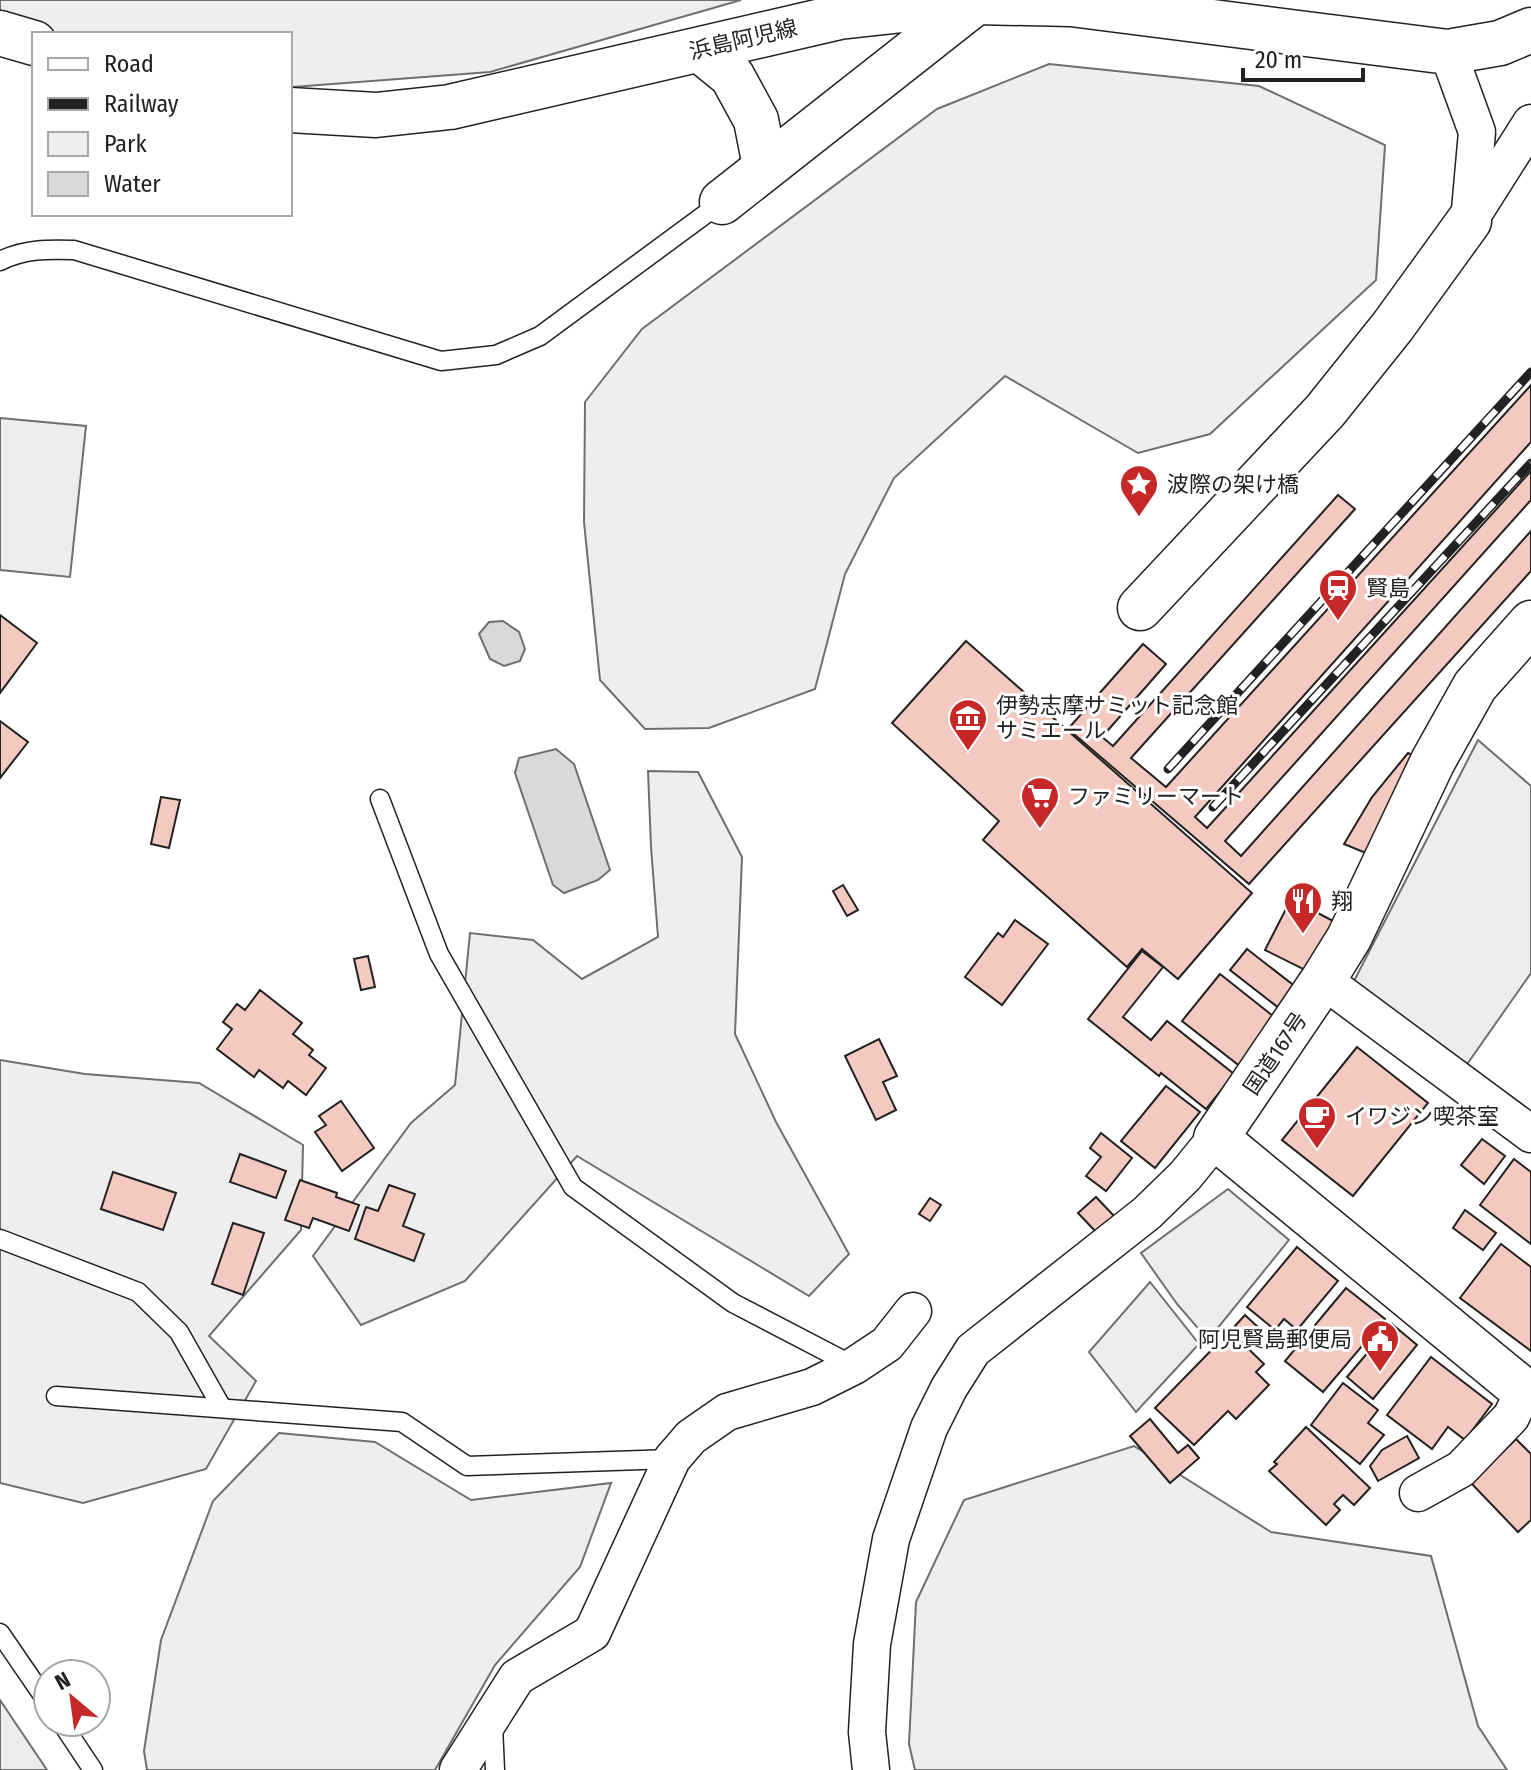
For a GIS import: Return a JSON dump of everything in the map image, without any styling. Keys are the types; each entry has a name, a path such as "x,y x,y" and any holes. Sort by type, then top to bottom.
{"main road":[{"name":"浜島阿児線","path":"292,110 376,115 450,107 839,17 976,2 1071,4 1448,52 1500,43 1531,30"},
{"path":"722,202 976,2"},
{"path":"0,33 32,42"},
{"path":"700,50 732,76 756,120 765,166"},
{"path":"1140,608 1325,411 1393,326 1469,221"},
{"name":"国道167号","path":"1216,1138 1349,938 1433,761 1475,686 1531,623"},
{"path":"1216,1138 1529,1392"}],"street":[{"path":"1448,52 1477,132 1469,221"},
{"path":"1469,221 1531,123"},
{"path":"1323,980 1531,1134"},
{"path":"871,1770 867,1732 872,1644 891,1539 929,1428 949,1388 973,1350 1147,1213 1185,1176 1216,1138"},
{"path":"458,1770 517,1677 592,1633 672,1459 691,1437 727,1412 812,1387 854,1366 887,1344 913,1311"},
{"path":"1418,1493 1461,1469 1511,1417 1529,1392"}],"lane":[{"path":"0,261 11,255 41,249 74,250 441,361 496,355 540,336 722,202"},
{"path":"380,799 439,954 573,1187 733,1303 854,1366"},
{"path":"0,1239 138,1292 179,1332 222,1408"},
{"path":"56,1396 402,1422 467,1466 672,1459"},
{"path":"0,1633 32,1680"},
{"path":"493,1714 495,1770"},
{"path":"72,1738 93,1770"}],"green space":[{"path":"0,0 741,0 490,72 293,87 292,32 44,32 0,12"},
{"path":"1049,64 1259,86 1385,145 1376,280 1210,434 1138,453 1005,376 894,478 845,574 815,689 709,728 645,729 600,680 584,522 585,402 642,329 937,109"},
{"path":"648,771 698,772 742,857 735,1034 776,1122 849,1254 809,1296 577,1156 465,1281 361,1325 313,1256 411,1123 455,1085 470,933 533,940 582,979 658,937"},
{"path":"0,1060 85,1074 199,1083 303,1145 301,1230 209,1336 256,1381 206,1469 83,1503 0,1483"},
{"path":"279,1433 375,1442 471,1500 611,1483 580,1567 495,1665 435,1770 147,1770 144,1751 161,1640 213,1501"},
{"path":"1134,1446 1271,1532 1431,1556 1478,1726 1507,1770 915,1770 909,1744 916,1602 964,1500"}],"shaded area":[{"path":"0,418 86,426 70,577 0,570"},
{"path":"1478,740 1531,786 1531,973 1463,1070 1354,981"},
{"path":"1228,1189 1289,1240 1208,1340 1177,1304 1141,1253"},
{"path":"1150,1282 1199,1344 1136,1412 1089,1352"},
{"path":"0,1700 47,1770 0,1770"}],"water":[{"path":"503,621 519,632 525,649 520,661 504,666 490,659 479,634 489,622"},
{"path":"556,749 574,764 610,870 598,880 564,893 553,885 515,773 519,758"}],"building":[{"path":"1531,385 1531,442 1195,817 1207,828 1531,471 1531,500 1225,841 1241,856 1531,531 1531,571 1249,884 1068,729 1143,644 1166,664 1102,737 1113,746 1338,495 1355,509 1131,758 1166,787"},
{"path":"0,615 37,643 0,693"},
{"path":"966,641 1252,893 1178,979 1142,949 1127,967 983,840 999,821 892,723"},
{"path":"0,721 28,742 0,778"},
{"path":"1408,753 1419,758 1373,856 1344,844 1372,797"},
{"path":"161,797 180,800 169,848 151,844"},
{"path":"843,885 858,910 847,916 833,891"},
{"path":"1291,899 1337,923 1311,973 1265,950"},
{"path":"1015,920 1048,944 1002,1005 965,977 998,933 1003,937"},
{"path":"1247,949 1301,991 1284,1012 1230,970"},
{"path":"1142,951 1163,967 1123,1017 1151,1040 1167,1021 1234,1074 1206,1109 1088,1019"},
{"path":"368,956 375,987 361,990 354,959"},
{"path":"1220,974 1278,1020 1241,1067 1182,1021"},
{"path":"260,990 302,1023 293,1034 313,1050 309,1055 326,1068 306,1095 288,1081 283,1088 259,1070 254,1077 217,1049 232,1029 223,1022 237,1004 245,1010"},
{"path":"879,1039 897,1076 883,1082 896,1110 876,1120 845,1056"},
{"path":"1357,1047 1428,1103 1353,1196 1282,1140"},
{"path":"1166,1086 1200,1112 1155,1168 1121,1141"},
{"path":"341,1101 374,1148 342,1171 315,1132 326,1125 319,1116"},
{"path":"1101,1133 1132,1158 1106,1191 1086,1176 1101,1157 1090,1148"},
{"path":"1482,1139 1505,1156 1484,1184 1461,1165"},
{"path":"240,1154 286,1171 276,1198 230,1182"},
{"path":"1514,1159 1531,1172 1531,1244 1480,1205"},
{"path":"113,1172 176,1193 163,1230 101,1209"},
{"path":"300,1180 337,1193 336,1197 359,1205 349,1231 313,1218 309,1228 285,1220"},
{"path":"389,1185 415,1194 403,1226 424,1234 414,1261 355,1239 366,1207 378,1211"},
{"path":"1096,1197 1115,1217 1097,1233 1078,1213"},
{"path":"930,1198 941,1205 930,1221 919,1214"},
{"path":"1465,1210 1496,1233 1483,1250 1453,1228"},
{"path":"233,1223 264,1233 243,1295 212,1284"},
{"path":"1501,1244 1531,1267 1531,1351 1460,1298"},
{"path":"1297,1247 1338,1281 1297,1330 1284,1319 1275,1330 1247,1307"},
{"path":"1346,1288 1385,1319 1323,1392 1285,1361"},
{"path":"1245,1315 1260,1329 1251,1339 1235,1326"},
{"path":"1392,1324 1417,1345 1373,1399 1347,1377"},
{"path":"1230,1331 1264,1364 1256,1372 1269,1385 1236,1419 1228,1411 1194,1445 1155,1408"},
{"path":"1431,1357 1492,1404 1465,1440 1448,1427 1432,1449 1387,1415"},
{"path":"1343,1383 1378,1410 1368,1423 1384,1435 1360,1464 1311,1425"},
{"path":"1150,1419 1178,1453 1188,1445 1199,1458 1170,1483 1130,1436"},
{"path":"1306,1427 1370,1488 1354,1505 1343,1495 1334,1504 1340,1510 1326,1525 1269,1471"},
{"path":"1407,1436 1419,1458 1378,1481 1370,1466 1382,1450"},
{"path":"1516,1439 1531,1454 1531,1520 1518,1532 1471,1483"}],"railway":[{"path":"1168,769 1531,372"},
{"path":"1213,807 1531,463"}],"place":[{"name":"波際の架け橋","path":"1139,518"},
{"name":"賢島","path":"1338,622"},
{"name":"伊勢志摩サミット記念館 サミエール","path":"968,752"},
{"name":"ファミリーマート","path":"1040,830"},
{"name":"翔","path":"1303,935"},
{"name":"イワジン喫茶室","path":"1317,1150"},
{"name":"阿児賢島郵便局","path":"1380,1373"}]}
